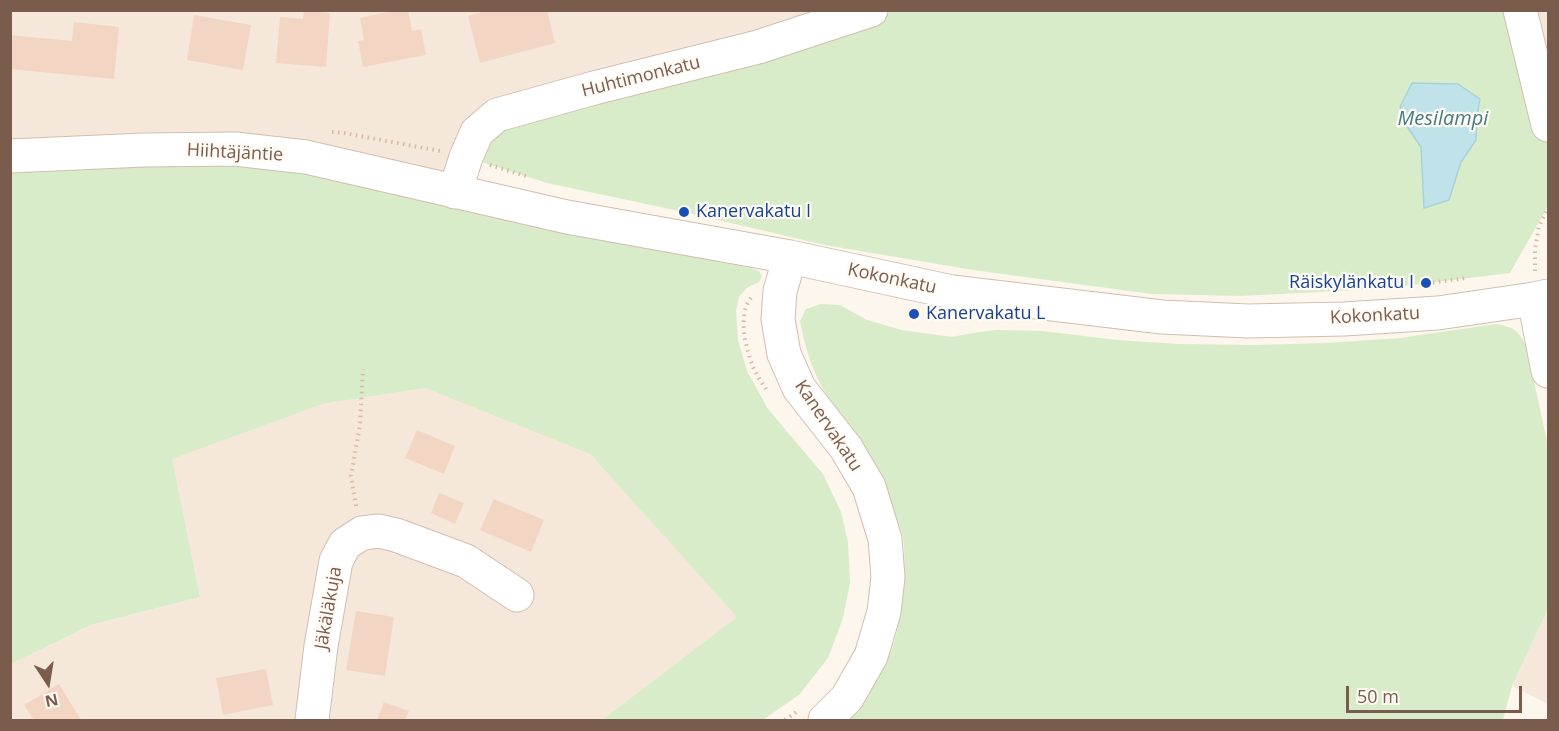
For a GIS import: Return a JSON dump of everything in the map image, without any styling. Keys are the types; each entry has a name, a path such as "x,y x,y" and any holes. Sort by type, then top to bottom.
{"street":[{"name":"Huhtimonkatu","path":"455,192 477,132 497,115 758,47 871,10"},
{"path":"1520,10 1548,125"},
{"name":"Hiihtäjäntie","path":"10,156 144,150 235,149 306,157 455,192"},
{"name":"Kokonkatu","path":"455,192 567,217 790,258 952,291 1162,317 1248,321 1344,319 1438,313 1537,281"},
{"name":"Kanervakatu","path":"790,258 780,291 778,319 784,354 799,388 846,448 869,487 885,539 888,577 884,612 871,656 847,698 815,712"},
{"path":"1537,281 1548,370"},
{"path":"362,533 379,531 396,535 466,561 517,595"},
{"name":"Jäkäläkuja","path":"312,720 321,646 336,561 345,544 362,533"}],"path":[{"path":"321,132 344,133 466,157 537,180"},
{"path":"1537,281 1535,250 1539,226 1548,208"},
{"path":"1417,284 1474,277"},
{"path":"773,399 754,369 748,348 744,314 747,303 758,291 765,289 780,291"},
{"path":"362,533 351,476 360,424 363,369"},
{"path":"785,720 815,712"}],"shaded area":[{"path":"10,11 873,11 497,115 455,192 306,157 11,156"},
{"path":"1520,11 1548,11 1548,125"},
{"path":"425,388 590,454 738,617 602,720 11,720 11,664 91,625 200,597 171,459 323,404"},
{"path":"1548,609 1548,704 1512,686"}],"green space":[{"path":"1520,10 1548,125 1548,206 1510,273 1378,289 1241,296 1152,294 973,270 825,245 547,183 466,157 477,132 871,11"},
{"path":"120,164 263,166 759,271 762,276 759,282 748,287 739,297 736,311 738,340 747,371 768,409 823,474 841,512 848,542 850,583 843,618 828,658 800,694 763,720 602,720 737,617 590,454 425,388 323,404 172,459 200,597 91,625 11,664 11,170"},
{"path":"821,304 840,305 867,320 902,330 952,337 996,330 1042,331 1117,340 1254,345 1400,338 1496,324 1514,330 1526,345 1548,446 1548,609 1512,686 1503,720 850,720 874,684 893,646 902,606 904,550 903,537 886,484 864,447 826,394 810,359 800,321 806,309"}],"water":[{"name":"Mesilampi","path":"1412,83 1458,84 1480,99 1476,140 1461,162 1449,200 1424,208 1421,147 1408,128 1400,107"}],"building":[{"path":"397,10 408,10 412,31 421,29 426,55 363,67 358,41 364,40 360,18"},
{"path":"489,10 547,10 555,43 480,63 468,16"},
{"path":"304,11 330,13 326,67 276,63 280,17 303,19"},
{"path":"194,15 251,25 243,70 187,60"},
{"path":"74,22 119,27 114,79 10,69 10,35 72,41"},
{"path":"417,430 455,446 444,474 405,458"},
{"path":"439,493 464,503 455,524 431,513"},
{"path":"494,499 544,520 531,552 480,530"},
{"path":"356,611 394,617 385,676 346,670"},
{"path":"266,669 273,705 223,715 216,678"},
{"path":"59,684 81,720 34,720 24,705"},
{"path":"384,702 409,711 405,720 377,720"}],"place":[{"name":"Kanervakatu I","path":"684,212"},
{"name":"Räiskylänkatu I","path":"1426,283"},
{"name":"Kanervakatu L","path":"914,314"}]}
